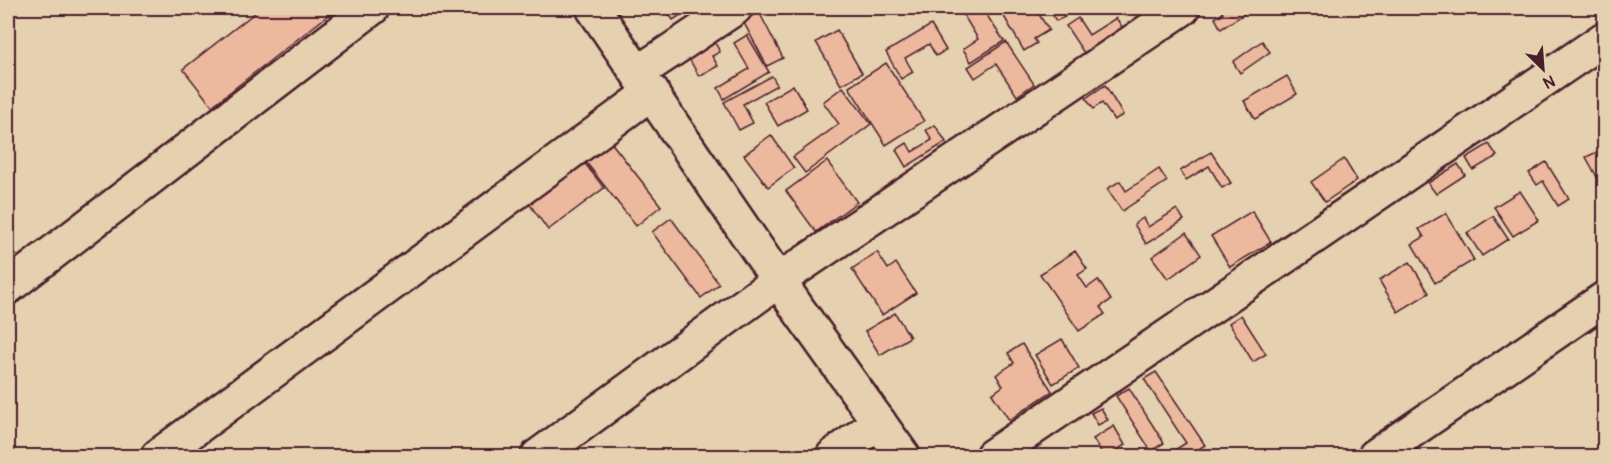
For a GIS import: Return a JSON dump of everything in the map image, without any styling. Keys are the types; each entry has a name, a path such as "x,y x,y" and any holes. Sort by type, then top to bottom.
{"street":[{"path":"8,287 372,8"},
{"path":"593,8 903,456"},
{"path":"158,456 645,82 735,8"},
{"path":"537,456 779,279 1183,8"},
{"path":"992,456 1605,39"},
{"path":"1375,456 1605,299"},
{"path":"833,456 879,422"}],"building":[{"path":"261,8 336,9 212,106 183,69"},
{"path":"665,8 692,8 673,20"},
{"path":"973,8 982,8 1004,41 971,62 963,49 978,39 963,14"},
{"path":"1011,8 1035,8 1049,30 1034,39 1037,43 1024,51 1002,13"},
{"path":"1049,8 1060,8 1065,17 1056,21"},
{"path":"1240,8 1244,14 1221,29 1215,18 1223,13 1220,9"},
{"path":"759,12 783,58 767,66 743,21"},
{"path":"1078,18 1089,35 1116,18 1123,28 1084,53 1066,26"},
{"path":"931,25 946,50 936,56 929,44 905,58 913,72 901,79 886,52"},
{"path":"837,30 862,73 841,85 816,42"},
{"path":"711,35 720,52 712,56 718,66 699,76 684,50"},
{"path":"747,35 769,72 724,99 718,88 749,69 734,43"},
{"path":"1262,41 1270,52 1240,73 1233,62"},
{"path":"1006,42 1034,84 1017,96 996,64 975,78 968,67"},
{"path":"886,63 924,121 886,145 849,87"},
{"path":"772,76 777,85 743,104 753,123 739,130 724,102"},
{"path":"1287,76 1297,94 1255,119 1244,101"},
{"path":"793,85 807,109 778,126 764,102"},
{"path":"1105,85 1123,115 1114,120 1102,103 1093,109 1086,98"},
{"path":"843,87 871,124 805,173 793,157 839,124 823,102"},
{"path":"935,125 946,142 906,167 896,150 907,143 912,152 932,140 926,130"},
{"path":"771,135 794,168 768,187 744,155"},
{"path":"610,141 661,206 636,226 585,161"},
{"path":"1489,144 1497,156 1473,170 1466,158"},
{"path":"1211,152 1231,183 1222,188 1209,166 1186,180 1180,171"},
{"path":"1597,152 1601,159 1604,157 1604,172 1597,177 1586,157"},
{"path":"1344,159 1357,180 1325,202 1311,182"},
{"path":"583,161 604,188 548,230 528,202"},
{"path":"827,161 857,202 816,232 786,191"},
{"path":"1546,162 1569,199 1558,206 1543,181 1537,185 1529,173"},
{"path":"1458,164 1465,175 1436,194 1428,183"},
{"path":"1159,169 1167,181 1122,211 1107,189 1120,181 1126,191"},
{"path":"1520,191 1539,220 1513,236 1494,207"},
{"path":"1177,209 1184,220 1146,244 1134,224 1143,218 1148,227"},
{"path":"1252,211 1271,242 1230,267 1211,236"},
{"path":"1446,213 1474,260 1435,283 1412,244 1424,237 1419,229"},
{"path":"1493,216 1508,239 1482,256 1467,233"},
{"path":"671,218 719,284 701,298 652,232"},
{"path":"1186,233 1201,255 1168,279 1152,257"},
{"path":"1075,251 1087,269 1078,275 1087,288 1098,280 1111,300 1100,307 1105,314 1079,331 1040,274"},
{"path":"877,252 888,269 896,263 916,293 882,315 852,269"},
{"path":"1410,262 1429,293 1398,312 1379,280"},
{"path":"895,313 910,337 880,355 865,331"},
{"path":"1241,315 1266,354 1253,362 1229,323"},
{"path":"1062,339 1079,368 1053,384 1035,355"},
{"path":"1022,344 1052,391 1009,420 992,394 1003,386 996,375 1014,363 1008,353"},
{"path":"1156,372 1205,445 1188,456 1165,456 1186,443 1144,379"},
{"path":"1129,388 1164,443 1151,451 1116,396"},
{"path":"1101,408 1108,420 1098,425 1091,413"},
{"path":"1114,426 1125,445 1104,456 1093,439"}]}
